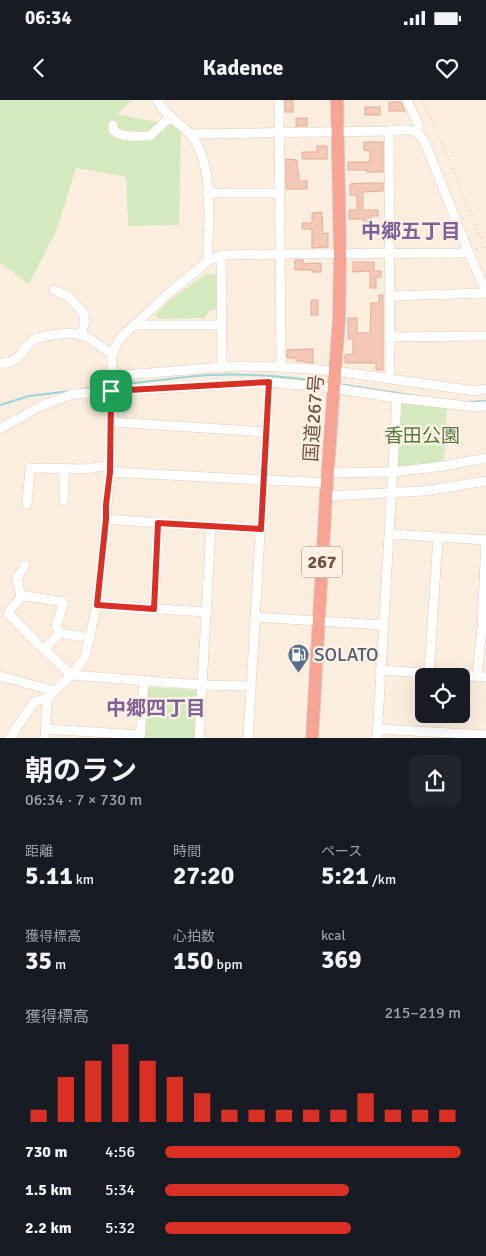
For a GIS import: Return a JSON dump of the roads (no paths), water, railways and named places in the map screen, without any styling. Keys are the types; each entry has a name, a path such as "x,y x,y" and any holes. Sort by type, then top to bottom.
{"highway":[{"name":"国道267号","path":"312,738 339,320 340,254 337,100"}],"street":[{"path":"157,100 160,107 192,134 206,166 208,261"},
{"path":"279,100 281,367"},
{"path":"407,100 418,124 417,132"},
{"path":"113,126 113,130 116,133 150,136 171,116"},
{"path":"192,134 410,130 417,132 424,140 486,292 390,296"},
{"path":"389,131 390,378"},
{"path":"208,193 279,193"},
{"path":"9,738 34,702 50,695 71,675 85,657 97,605 110,468 112,354 120,338 169,293 208,261 221,255 468,251"},
{"path":"221,255 222,367"},
{"path":"54,290 70,297 84,314 85,322 81,335"},
{"path":"135,325 221,324"},
{"path":"0,364 14,361 25,350 28,343 39,337 64,334 81,335 112,354"},
{"path":"390,337 486,336"},
{"path":"0,429 38,406 72,394 111,384 236,366 281,367 397,398 475,407 486,406"},
{"path":"111,384 390,378 475,391 486,389"},
{"path":"248,738 269,382"},
{"path":"377,738 397,398"},
{"path":"0,419 11,422"},
{"path":"111,422 266,432"},
{"path":"327,484 486,458"},
{"path":"28,504 30,468 110,468 327,484 392,493 424,491 486,481"},
{"path":"64,468 64,500"},
{"path":"106,519 261,529"},
{"path":"154,609 158,523"},
{"path":"199,738 211,526"},
{"path":"390,534 486,540 481,677"},
{"path":"429,668 438,537"},
{"path":"21,597 17,578 25,565"},
{"path":"60,633 56,626 64,602 26,596 21,597 8,613 71,675 203,685 250,686"},
{"path":"97,605 207,612"},
{"path":"255,617 383,625"},
{"path":"60,633 90,638"},
{"path":"44,649 60,633"},
{"path":"380,670 415,672"},
{"path":"0,676 50,695"},
{"path":"50,695 45,734 140,737 144,680"},
{"path":"378,729 436,736 486,735"}],"waterway":[{"path":"115,385 211,375 270,376 330,383"},
{"path":"339,384 423,397"},
{"path":"83,389 108,386"},
{"path":"0,405 29,396 71,391"},
{"path":"470,402 486,401"}],"place":[{"name":"SOLATO","path":"298,673"}],"district":[{"name":"中郷五丁目","path":"411,231"},
{"name":"中郷四丁目","path":"156,708"}],"park label":[{"name":"香田公園","path":"422,435"}]}
